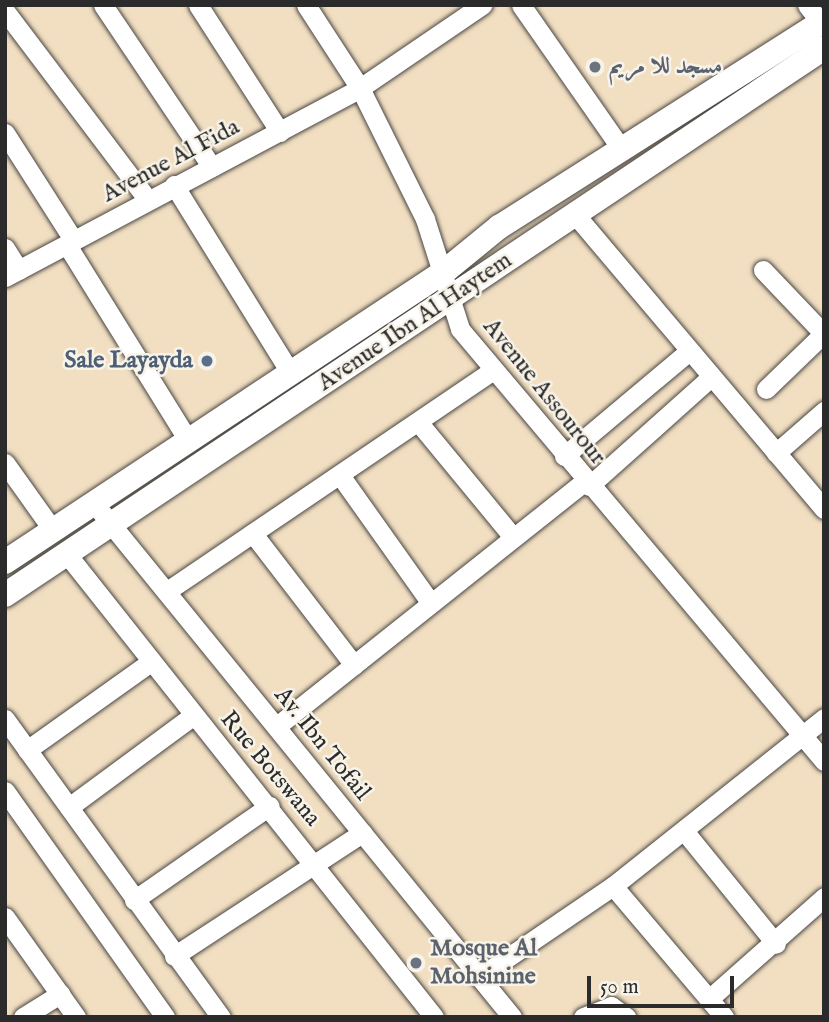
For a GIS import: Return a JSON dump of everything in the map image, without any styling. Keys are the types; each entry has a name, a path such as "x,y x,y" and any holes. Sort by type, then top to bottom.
{"street":[{"path":"103,5 212,167"},
{"path":"198,5 279,132"},
{"name":"Avenue Assourour","path":"306,5 360,88 445,271 449,300 460,329 492,371 824,761"},
{"name":"Avenue Al Fida","path":"12,273 360,88 482,5"},
{"path":"521,5 622,150"},
{"path":"5,11 148,200"},
{"name":"Avenue Ibn Al Haytem","path":"5,562 445,271 499,227 622,150 818,16"},
{"name":"Avenue Ibn Al Haytem","path":"5,595 449,300 573,212 824,48"},
{"path":"5,133 188,440"},
{"path":"174,185 291,374"},
{"path":"573,212 710,378 823,505"},
{"path":"5,248 12,273"},
{"path":"763,270 823,334 766,389"},
{"path":"564,456 688,352"},
{"path":"167,591 342,478 492,371"},
{"path":"277,726 430,602 587,483 710,378"},
{"path":"776,453 824,411"},
{"path":"419,423 513,537"},
{"path":"5,463 52,529"},
{"path":"342,478 430,602"},
{"name":"Av. Ibn Tofail","path":"93,502 114,523 512,1017"},
{"path":"254,534 354,665"},
{"name":"Rue Botswana","path":"66,553 315,862 434,1017"},
{"path":"27,750 152,661"},
{"path":"69,807 194,715"},
{"path":"5,719 174,956 221,1017"},
{"path":"479,976 614,886 805,738 824,719"},
{"path":"5,791 165,1017"},
{"path":"134,900 269,806"},
{"path":"685,832 776,944"},
{"path":"174,956 362,833"},
{"path":"614,886 724,1017"},
{"path":"710,998 776,944 824,897"},
{"path":"5,917 12,939 60,994 76,1017"},
{"path":"23,1017 60,994"},
{"path":"583,1017 602,1006 626,1017"}],"place":[{"name":"مسجد للا مريم","path":"595,67"},
{"name":"Sale Layayda","path":"207,361"},
{"name":"Mosque Al Mohsinine","path":"416,963"}]}
